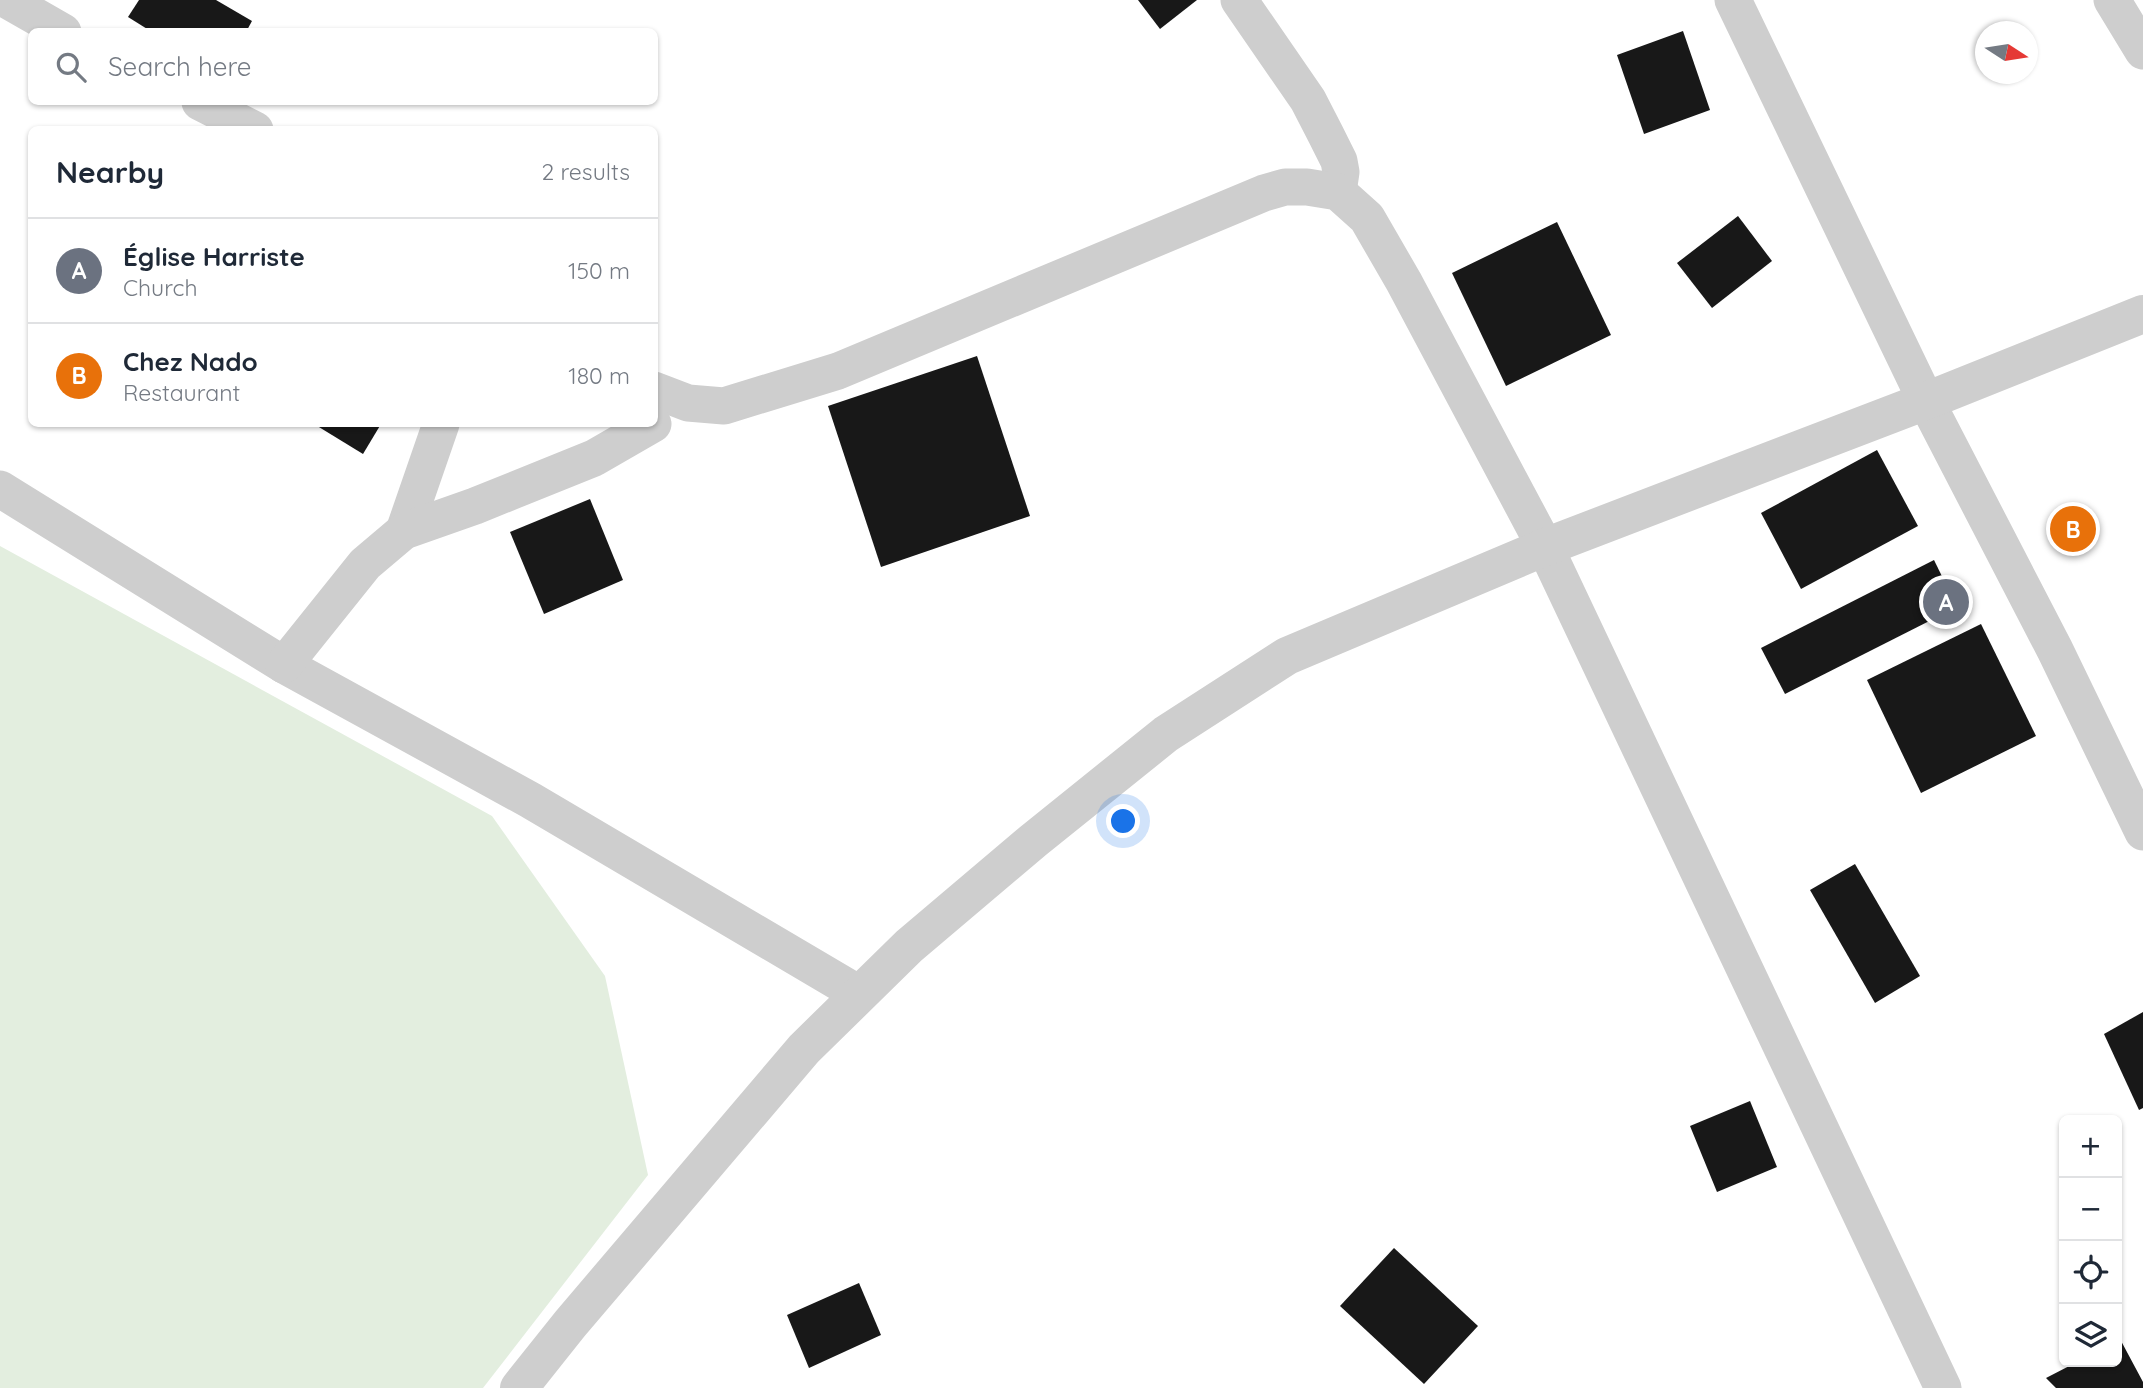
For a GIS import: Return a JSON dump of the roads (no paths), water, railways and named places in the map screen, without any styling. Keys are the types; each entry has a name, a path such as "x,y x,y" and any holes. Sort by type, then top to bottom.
{"street":[{"path":"7,0 56,28"},
{"path":"1239,0 1308,100 1339,161 1341,172 1338,192"},
{"path":"1733,0 1926,401 2055,650 2143,832"},
{"path":"2112,0 2143,51"},
{"path":"206,105 247,126"},
{"path":"658,391 688,402 724,406 838,371 1274,190 1307,187 1338,192 1367,218 1545,547 1943,1388"},
{"path":"519,1388 570,1324 804,1049 909,946 1166,734 1287,656 1545,547 1926,401 2143,314"},
{"path":"658,421 688,402"},
{"path":"404,530 440,427"},
{"path":"284,664 365,564 404,530 475,506 594,458 647,427"},
{"path":"0,489 284,664 530,800 859,994"}],"place":[{"name":"Chez Nado","path":"2073,529"},
{"name":"Église Harriste","path":"1946,602"}]}
